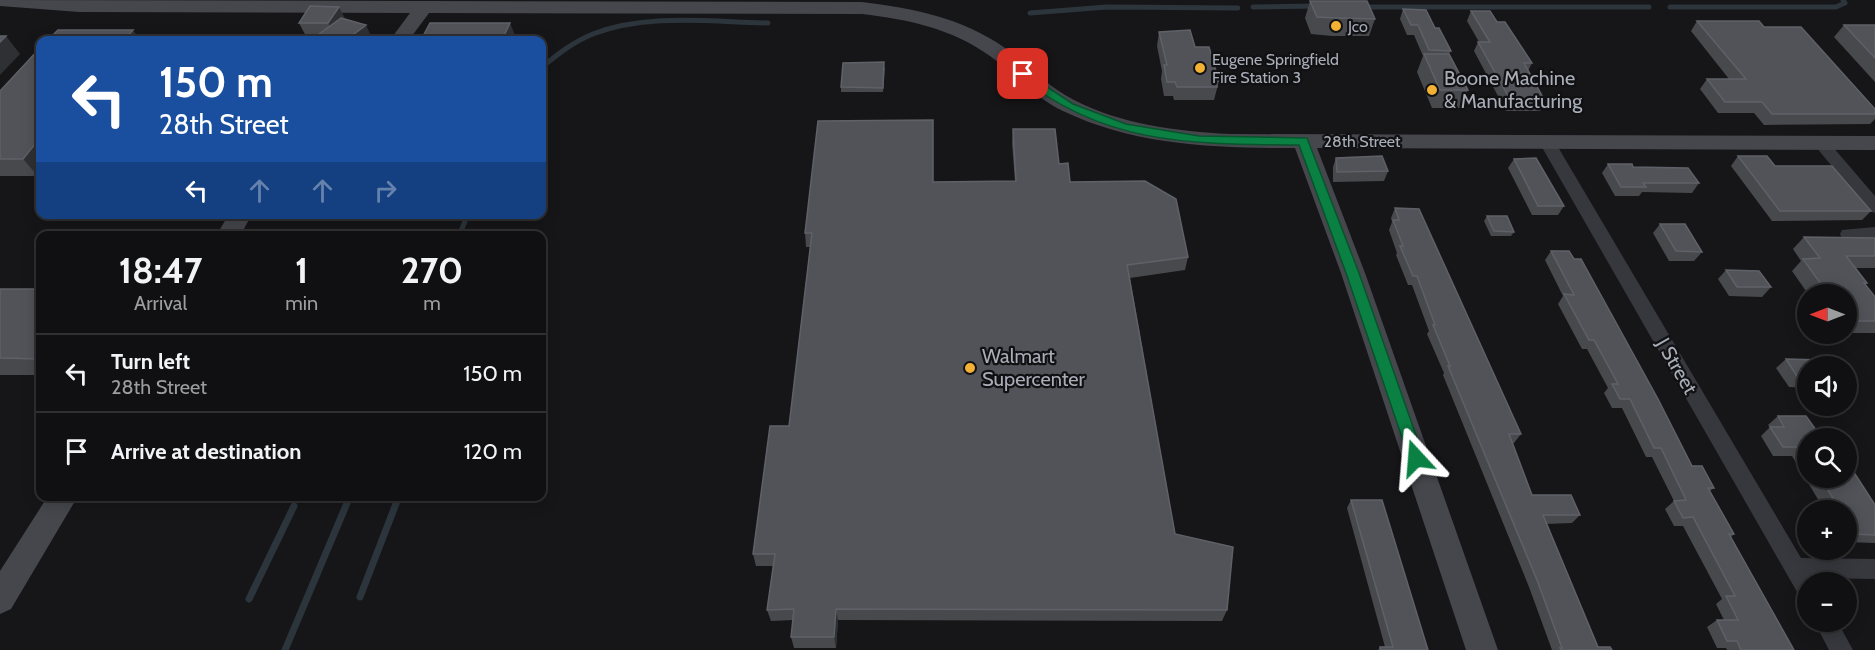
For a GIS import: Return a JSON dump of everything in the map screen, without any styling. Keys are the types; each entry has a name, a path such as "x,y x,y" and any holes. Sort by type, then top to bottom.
{"main road":[{"name":"28th Street","path":"0,0 79,6 428,3 824,7 893,12 945,25 973,37 995,51 1045,92 1069,106 1124,127 1199,140 1875,143"},
{"path":"402,36 428,3"},
{"path":"1303,141 1353,273 1482,650"},
{"path":"0,599 61,501"}],"street":[{"name":"J Street","path":"1547,142 1797,572"},
{"path":"1821,143 1875,207"},
{"path":"1848,234 1875,233"},
{"path":"1795,568 1875,569"},
{"path":"1831,632 1842,650"}],"building":[{"path":"1310,1 1367,1 1375,19 1317,17"},
{"path":"310,6 339,7 328,23 299,23"},
{"path":"1403,9 1426,10 1451,51 1429,50 1418,25 1411,25"},
{"path":"1471,11 1490,11 1497,22 1505,22 1532,63 1524,63 1545,101 1511,101 1478,42 1490,42"},
{"path":"341,18 366,25 351,36 316,36"},
{"path":"1697,21 1759,21 1764,27 1801,27 1875,109 1875,114 1772,114 1762,102 1725,102 1707,79 1746,79"},
{"path":"430,23 510,23 504,36 423,36"},
{"path":"1844,25 1875,25 1875,58"},
{"path":"58,30 133,30 128,36 52,36"},
{"path":"1190,30 1195,47 1209,47 1219,81 1216,81 1217,87 1177,87 1175,82 1167,82 1164,65 1167,65 1159,32"},
{"path":"36,52 36,143 23,159 0,159 0,91"},
{"path":"1424,54 1449,54 1468,90 1440,90"},
{"path":"884,62 883,88 841,87 843,63"},
{"name":"Walmart Supercenter","path":"933,120 933,182 1016,181 1013,129 1055,129 1059,164 1068,163 1070,182 1145,181 1176,199 1188,257 1127,265 1175,534 1233,547 1227,610 836,609 834,637 791,637 794,609 767,610 775,554 753,554 770,426 789,426 812,233 805,233 818,121"},
{"path":"1382,156 1388,171 1337,172 1336,158"},
{"path":"1738,156 1767,156 1775,166 1832,166 1871,211 1780,211"},
{"path":"1536,158 1564,206 1538,206 1514,159"},
{"path":"1608,164 1688,168 1699,183 1643,183 1646,187 1621,187"},
{"path":"1395,208 1419,209 1521,434 1509,434 1532,495 1571,495 1580,515 1543,515 1598,647 1610,647 1612,650 1561,650 1560,648 1562,648 1537,580 1448,366 1450,366 1433,325 1435,325 1417,276 1413,276 1400,246 1403,246 1393,220 1399,220"},
{"path":"1487,216 1507,216 1514,232 1494,231"},
{"path":"1660,224 1685,224 1702,252 1676,251"},
{"path":"1804,237 1875,238 1875,256 1846,256 1875,297 1875,321 1857,321 1857,284 1821,284 1803,259 1820,258"},
{"path":"1551,251 1569,251 1574,259 1581,259 1692,466 1702,466 1714,488 1708,488 1734,534 1729,534 1794,650 1741,650 1737,641 1727,641 1717,620 1738,620 1726,596 1735,596 1693,517 1683,518 1674,501 1686,500 1661,448 1654,448 1630,399 1620,399 1612,384 1618,384 1594,340 1589,340 1564,294 1574,295"},
{"path":"1726,270 1759,271 1771,287 1737,287"},
{"path":"0,289 36,289 36,359 0,358"},
{"path":"1786,359 1797,359 1797,376"},
{"path":"1778,416 1806,416 1815,428 1797,428 1797,447 1783,447 1770,427 1784,427"},
{"path":"1857,477 1875,505 1875,535 1857,534 1857,500 1834,500 1827,488 1857,488"},
{"path":"1351,500 1382,500 1428,650 1381,650 1380,647 1393,647"}],"waterway":[{"path":"1670,7 1836,7 1845,3 1843,0"},
{"path":"1253,7 1315,6"},
{"path":"1030,13 1107,7 1238,8"},
{"path":"1362,7 1649,7"},
{"path":"546,64 586,37 614,27 635,23 679,20 768,23"},
{"path":"461,231 466,219"},
{"path":"285,650 348,501"},
{"path":"360,597 397,501"},
{"path":"249,599 294,506"}],"place":[{"name":"Jco","path":"1336,26"},
{"name":"Eugene Springfield Fire Station 3","path":"1200,68"},
{"name":"Boone Machine & Manufacturing","path":"1432,90"},
{"name":"Walmart Supercenter","path":"970,368"}],"route":[{"path":"1023,74 1045,92 1069,106 1124,127 1199,140 1303,141 1353,273 1416,458"}]}
